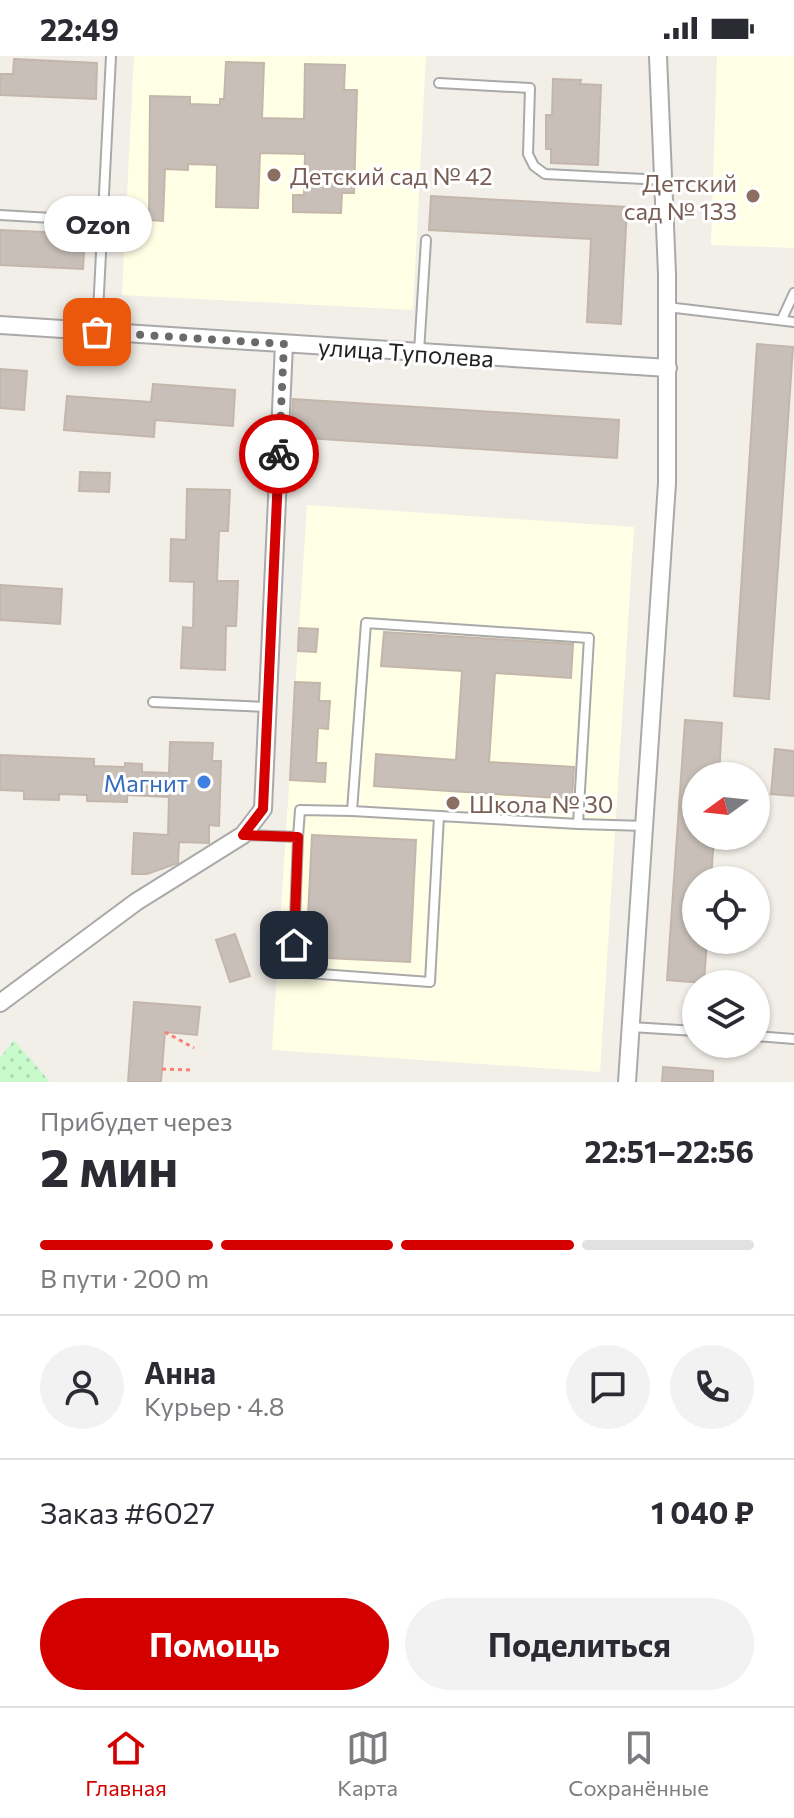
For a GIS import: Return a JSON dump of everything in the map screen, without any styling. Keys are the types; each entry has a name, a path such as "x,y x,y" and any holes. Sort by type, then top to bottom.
{"street":[{"path":"627,1082 667,483 667,307 658,56"},
{"name":"улица Туполева","path":"0,325 668,368"},
{"path":"0,1003 136,902 243,835 263,809 284,344"}],"lane":[{"path":"97,332 111,56"},
{"path":"439,83 530,88 528,154 534,166 545,174 664,180"},
{"path":"0,215 104,221"},
{"path":"419,353 426,240"},
{"path":"782,319 794,293"},
{"path":"667,307 794,322"},
{"path":"352,811 366,623 589,638 578,824"},
{"path":"153,702 268,707"},
{"path":"439,816 430,982 293,972 300,810 352,811 646,826"},
{"path":"243,835 298,837"},
{"path":"631,1027 682,1030"},
{"path":"770,1037 794,1039"}],"path":[{"path":"165,1032 194,1048"},
{"path":"162,1069 193,1070"}],"shaded area":[{"name":"Детский сад № 42","path":"134,56 426,56 413,310 122,295"},
{"path":"717,56 794,56 794,248 711,245"},
{"name":"Школа № 30","path":"307,505 634,527 600,1072 272,1050"}],"green space":[{"path":"14,1040 50,1082 0,1082 0,1058"}],"building":[{"path":"14,59 97,63 96,99 0,95 0,74 13,74"},
{"path":"226,62 264,63 262,118 304,119 305,64 345,65 344,90 357,90 354,193 342,193 341,213 293,212 293,195 304,195 305,154 260,153 258,208 216,207 217,165 188,164 188,170 165,169 163,221 149,220 150,96 190,97 190,104 220,105 220,99 224,99"},
{"path":"553,79 581,80 580,84 601,85 598,165 551,163 551,149 546,149 546,115 552,115"},
{"path":"431,196 627,207 621,324 587,322 591,239 429,230"},
{"path":"0,230 85,234 83,269 0,265"},
{"path":"757,344 793,347 769,699 734,696"},
{"path":"0,369 27,371 24,410 0,408"},
{"path":"153,384 235,390 233,426 155,420 154,437 64,430 67,396 151,402"},
{"path":"293,399 619,420 617,458 291,437"},
{"path":"80,472 110,473 109,492 79,491"},
{"path":"187,489 230,490 228,531 219,531 217,581 238,581 236,626 226,626 225,670 181,668 183,627 193,628 194,582 170,581 171,539 186,540"},
{"path":"0,585 62,589 60,624 0,620"},
{"path":"299,628 318,629 316,652 298,651"},
{"path":"384,632 573,644 571,678 495,673 489,762 574,767 572,799 374,786 376,754 456,760 462,671 381,666"},
{"path":"295,682 320,683 319,701 330,701 328,729 318,728 316,763 326,763 325,782 290,780"},
{"path":"685,720 722,723 720,762 682,762"},
{"path":"170,742 213,743 212,761 221,761 219,826 209,825 209,843 179,842 178,863 147,874 132,874 134,833 168,835 169,797 127,795 127,802 87,801 87,795 59,794 59,800 24,799 24,791 0,790 0,755 94,759 94,766 142,764 142,772 169,773"},
{"path":"775,749 794,751 794,796 771,794"},
{"path":"682,763 682,850 713,850 712,866 682,866 682,954 706,954 705,970 682,970 682,981 667,980"},
{"path":"312,835 416,840 410,962 306,957"},
{"path":"235,934 250,976 230,982 216,940"},
{"path":"134,1002 200,1007 197,1035 165,1032 161,1082 128,1082"},
{"path":"663,1067 713,1071 713,1082 662,1082"}],"way so far":[{"path":"97,332 284,344 279,454"}],"place":[{"name":"Детский сад № 42","path":"274,175"},
{"name":"Детский сад № 133","path":"753,196"},
{"name":"Ozon","path":"97,332"},
{"name":"Магнит","path":"204,782"},
{"name":"Школа № 30","path":"453,803"}],"route":[{"path":"279,454 263,809 243,835 298,837 294,945"}]}
